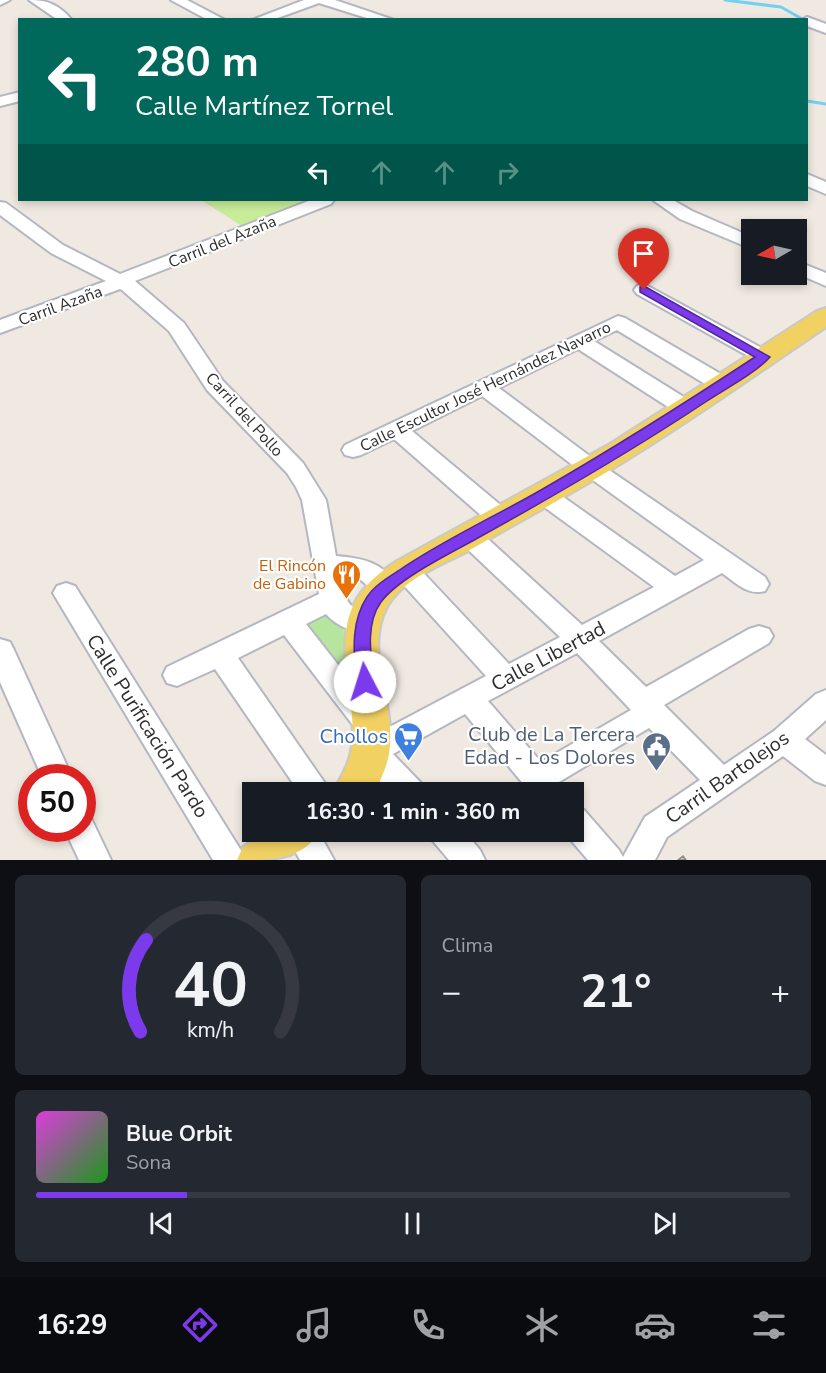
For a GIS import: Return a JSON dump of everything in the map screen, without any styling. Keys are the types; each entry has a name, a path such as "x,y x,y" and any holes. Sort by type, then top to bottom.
{"main road":[{"path":"360,782 366,773 371,739 363,654 364,623 373,600 396,580 591,468 687,409 826,316"},
{"path":"258,860 284,842"}],"street":[{"path":"35,0 52,8 64,18"},
{"path":"177,0 215,18"},
{"path":"264,18 316,0"},
{"path":"322,0 381,18"},
{"path":"808,22 826,29"},
{"path":"0,102 18,97"},
{"path":"808,180 826,189"},
{"name":"Carril del Azaña","path":"119,281 322,201"},
{"path":"664,201 686,215 741,239"},
{"name":"Carril del Pollo","path":"0,207 57,249 129,286 177,327 215,385 295,468 307,485 314,500 333,599"},
{"path":"807,271 826,280"},
{"name":"Carril Azaña","path":"0,327 107,289 119,281"},
{"path":"644,290 764,357"},
{"name":"Calle Escultor José Hernández Navarro","path":"353,450 618,322 723,385"},
{"path":"579,340 687,409"},
{"path":"483,386 591,468 756,584"},
{"path":"396,429 501,519"},
{"path":"544,495 674,588"},
{"path":"469,536 580,639 721,782"},
{"name":"Calle Libertad","path":"371,739 469,699 724,561"},
{"path":"325,565 361,567 396,580 506,679"},
{"name":"Calle Purificación Pardo","path":"66,593 231,860"},
{"path":"177,675 333,599 336,608 344,616 364,623"},
{"path":"287,620 403,782"},
{"path":"549,782 647,708 759,636"},
{"path":"0,650 6,679 50,764"},
{"path":"219,653 309,782"},
{"path":"469,699 541,782"},
{"name":"Carril Bartolejos","path":"638,860 656,827 784,740 826,702"},
{"path":"784,740 826,772"},
{"path":"584,833 608,860"},
{"path":"87,842 95,860"},
{"path":"307,842 318,860"},
{"path":"453,842 469,860"}],"green space":[{"path":"203,201 314,201 245,228"},
{"path":"322,608 343,623 348,679 295,621"}],"waterway":[{"path":"725,0 781,7 800,18"},
{"path":"808,101 826,104"}],"place":[{"name":"El Rincón de Gabino","path":"347,600"},
{"name":"Chollos","path":"409,762"},
{"name":"Club de La Tercera Edad - Los Dolores","path":"656,772"}],"route":[{"path":"365,682 362,642 364,623 373,600 385,587 420,563 591,468 687,409 764,357 644,290"}]}
